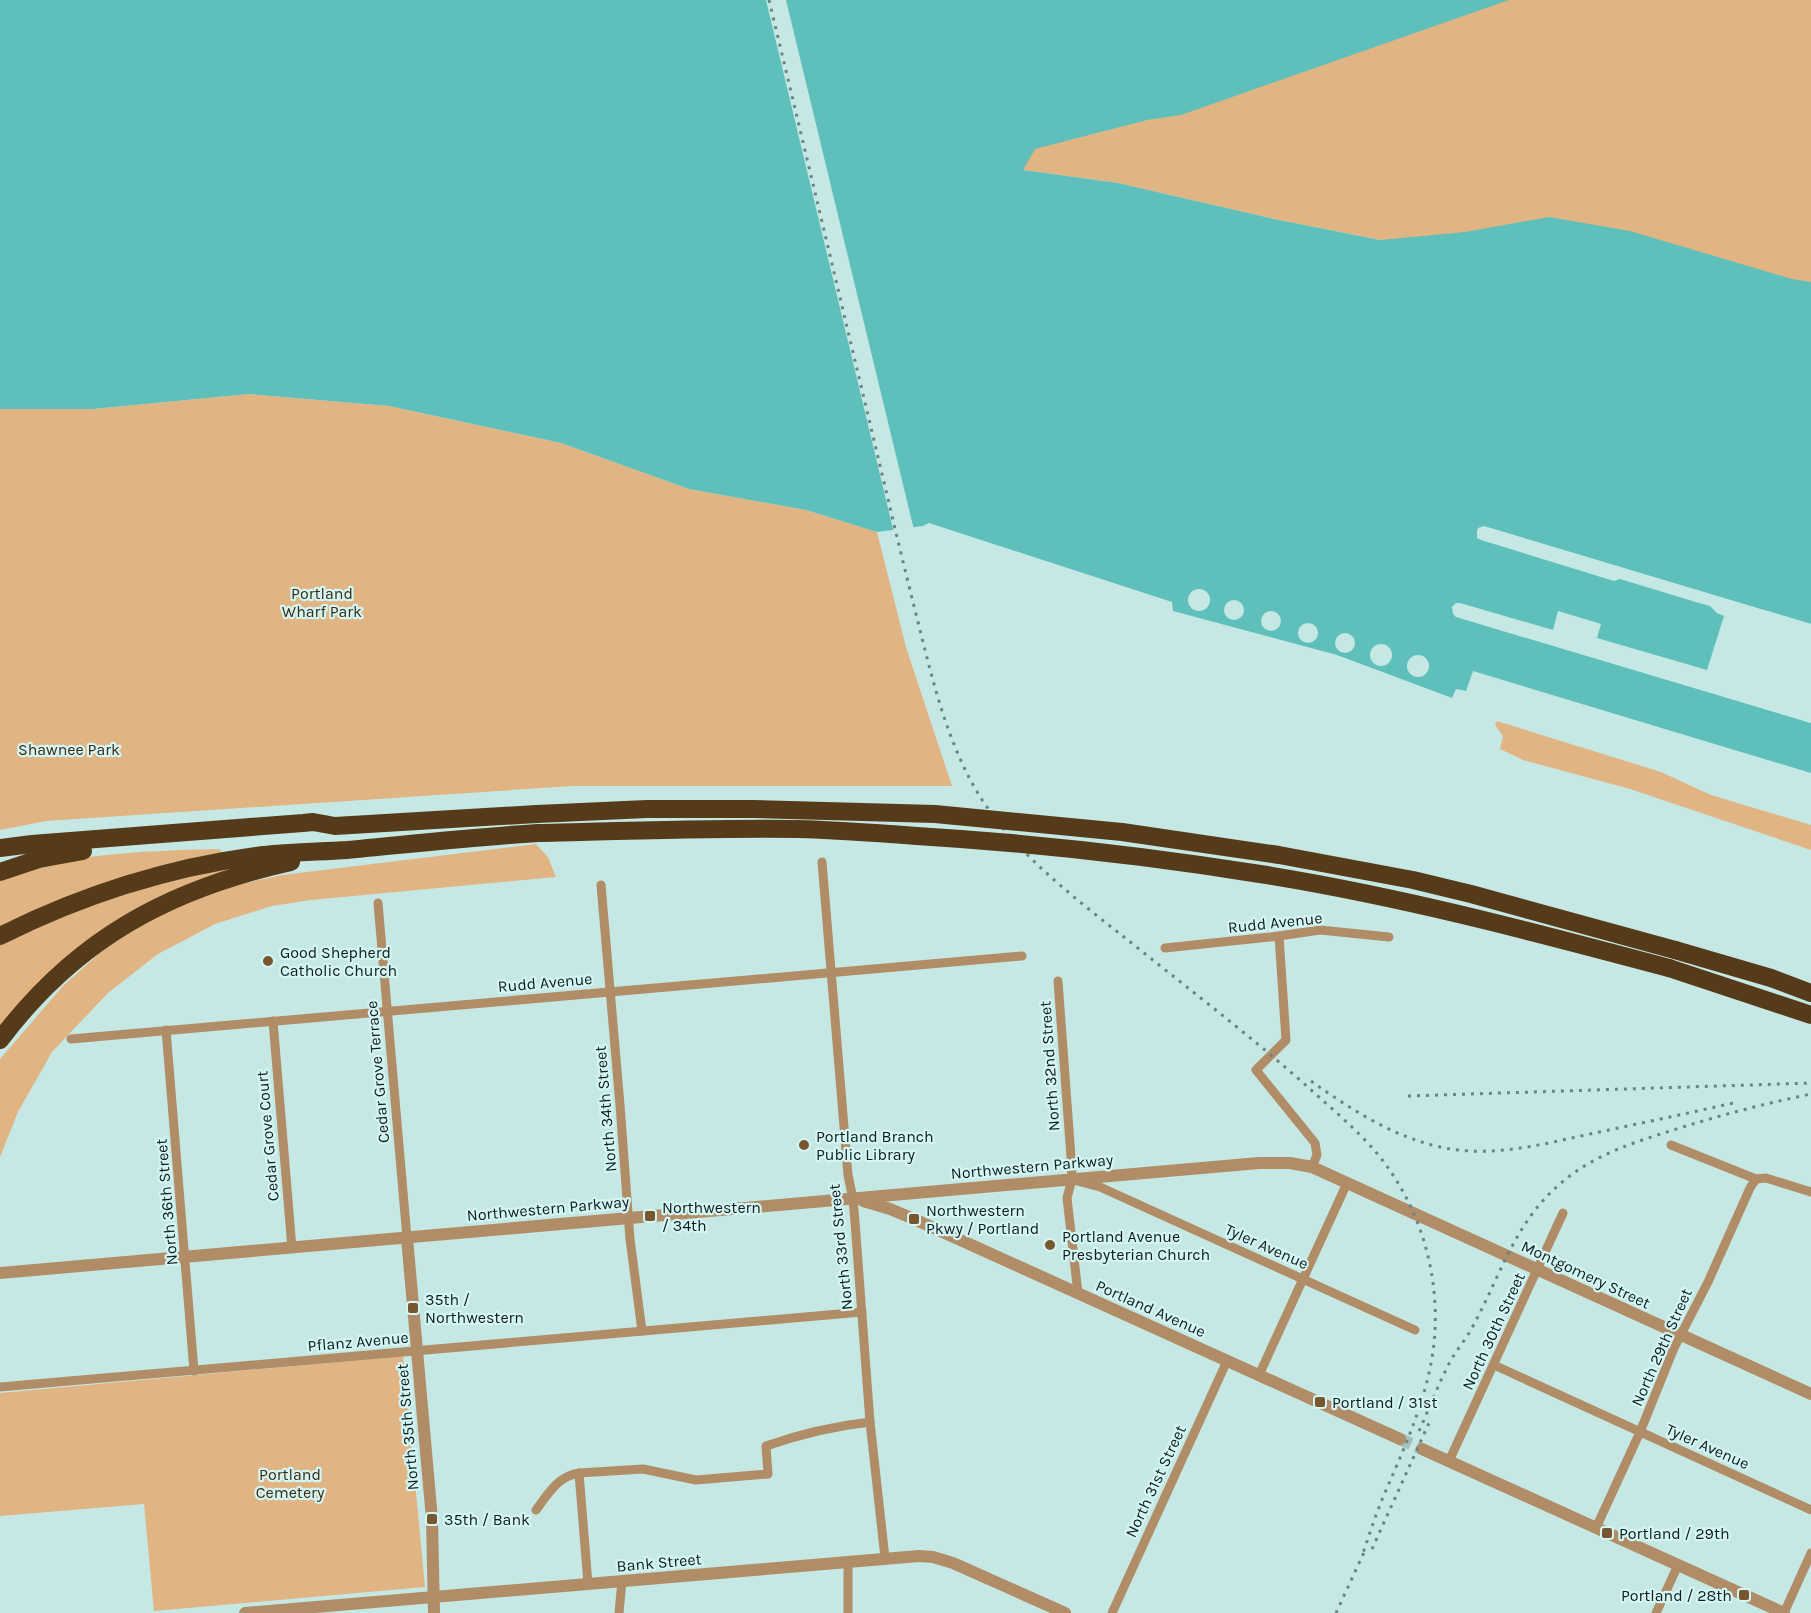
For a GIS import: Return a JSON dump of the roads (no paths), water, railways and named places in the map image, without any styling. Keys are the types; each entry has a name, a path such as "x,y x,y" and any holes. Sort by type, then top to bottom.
{"highway":[{"path":"0,848 313,822 335,826 647,809 753,809 914,814 1122,832 1279,855 1413,880 1675,950 1771,978 1811,993"},
{"path":"0,930 92,891 160,870 414,821"},
{"path":"0,872 39,859 72,853 314,833 335,826"},
{"path":"0,936 81,900 163,874 254,856 538,833 798,829 964,838 1102,852 1260,874 1505,924 1670,968 1811,1015"},
{"path":"0,1040 34,998 59,975 96,944 138,916 183,894 231,877 344,850"}],"street":[{"name":"North 33rd Street","path":"822,862 848,1175 853,1199 870,1422 885,1558"},
{"name":"North 34th Street","path":"601,885 628,1218 642,1331"},
{"name":"Cedar Grove Terrace","path":"378,903 407,1238"},
{"name":"Rudd Avenue","path":"1165,948 1320,930 1389,937"},
{"path":"1279,936 1286,1040 1256,1070 1315,1143 1317,1155 1312,1167"},
{"name":"Rudd Avenue","path":"71,1039 1022,956"},
{"name":"North 32nd Street","path":"1058,981 1072,1179 1067,1198 1078,1293"},
{"name":"Cedar Grove Court","path":"273,1022 292,1248"},
{"name":"North 36th Street","path":"166,1030 194,1371"},
{"path":"1671,1145 1756,1179 1766,1178 1811,1191"},
{"name":"Northwestern Parkway","path":"0,1273 1259,1163 1290,1163 1312,1167 1347,1183"},
{"name":"Tyler Avenue","path":"1072,1179 1100,1187 1415,1330"},
{"name":"North 29th Street","path":"1596,1528 1640,1432 1680,1335 1708,1282 1756,1179"},
{"path":"1259,1375 1347,1183"},
{"name":"Montgomery Street","path":"1347,1183 1811,1394"},
{"name":"Portland Avenue","path":"853,1199 890,1209 1401,1439"},
{"name":"North 30th Street","path":"1449,1461 1563,1213"},
{"name":"North 35th Street","path":"407,1238 432,1519 434,1613"},
{"name":"Pflanz Avenue","path":"0,1387 862,1312"},
{"name":"North 31st Street","path":"1112,1613 1227,1361"},
{"name":"Tyler Avenue","path":"1494,1365 1811,1510"},
{"path":"536,1510 557,1482 566,1476 642,1469 696,1480 768,1474 766,1446 844,1425 870,1422"},
{"path":"1422,1449 1784,1613 1811,1553"},
{"path":"579,1473 588,1584"},
{"name":"Bank Street","path":"245,1613 919,1556 933,1557 953,1563 1065,1613"},
{"path":"848,1562 848,1613"},
{"path":"1656,1613 1678,1565"},
{"path":"619,1613 622,1581"}],"water":[{"path":"0,0 1509,0 1181,115 1147,120 1035,149 1023,170 1118,183 1274,219 1380,240 1465,232 1549,217 1630,231 1792,279 1811,282 1811,624 1764,610 1743,681 1746,703 1811,723 1811,773 1473,671 1466,691 1456,689 1452,698 1337,655 1173,611 1172,602 929,523 923,526 877,532 806,510 689,489 561,443 389,406 249,394 93,409 0,409"}],"tunnel":[{"path":"1400,1439 1422,1449"}],"railway":[{"path":"769,0 930,669 941,708 972,783 1003,828 1042,869 1266,1051 1344,1119 1375,1151 1391,1172 1415,1217 1424,1242 1434,1292 1434,1344 1427,1382 1416,1418 1380,1505 1362,1556"},
{"path":"1311,1081 1355,1111 1386,1128 1419,1141 1455,1150 1494,1151 1533,1146 1733,1103"},
{"path":"1408,1096 1811,1083"},
{"path":"1419,1431 1447,1368 1473,1326 1513,1244 1537,1208 1552,1191 1582,1167 1631,1144 1723,1115 1811,1094"},
{"path":"1372,1549 1429,1423"},
{"path":"1336,1613 1366,1548"}],"place":[{"name":"Good Shepherd Catholic Church","path":"268,961"},
{"name":"Portland Branch Public Library","path":"804,1145"},
{"name":"Northwestern / 34th","path":"650,1216"},
{"name":"Northwestern Pkwy / Portland","path":"914,1219"},
{"name":"Portland Avenue Presbyterian Church","path":"1050,1245"},
{"name":"35th / Northwestern","path":"413,1308"},
{"name":"Portland / 31st","path":"1320,1402"},
{"name":"35th / Bank","path":"432,1519"},
{"name":"Portland / 29th","path":"1607,1533"},
{"name":"Portland / 28th","path":"1744,1595"}],"park label":[{"name":"Portland Wharf Park","path":"322,602"},
{"name":"Shawnee Park","path":"69,749"},
{"name":"Portland Cemetery","path":"290,1483"}]}
